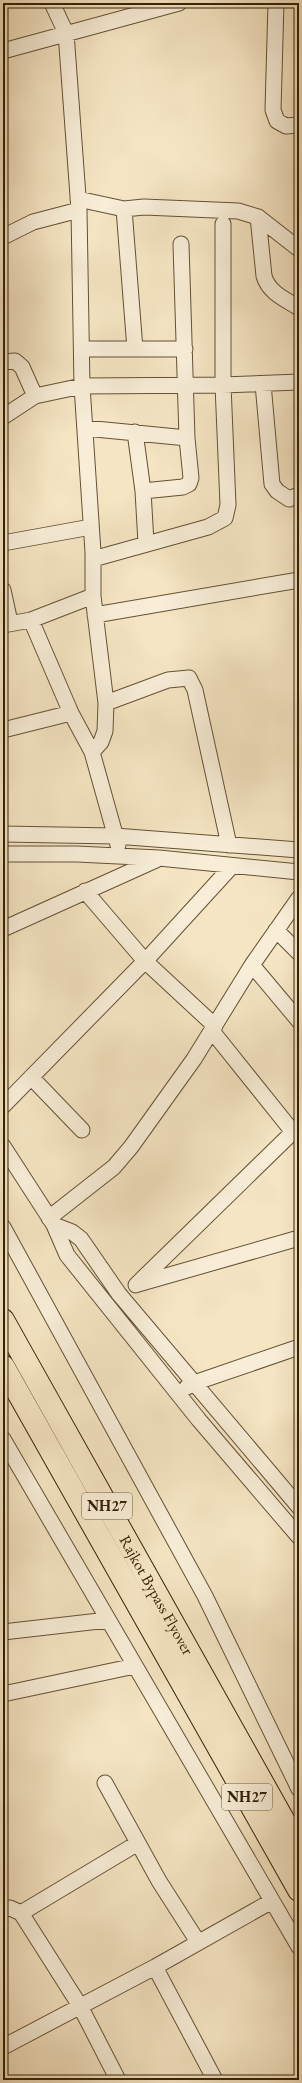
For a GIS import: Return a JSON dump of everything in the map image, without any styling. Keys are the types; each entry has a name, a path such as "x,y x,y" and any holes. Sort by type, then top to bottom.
{"highway":[{"name":"Rajkot Bypass Flyover","path":"3,1320 299,1848"},
{"name":"Rajkot Bypass Flyover","path":"3,1366 299,1890"}],"street":[{"path":"52,3 66,33 78,199 82,386 93,560 93,596 106,703 105,731 101,742 92,752"},
{"path":"3,51 179,3"},
{"path":"276,3 273,110 276,121 286,126 299,125"},
{"path":"3,237 78,199 124,209 144,207 238,211 258,217 299,249"},
{"path":"124,209 135,349"},
{"path":"258,217 266,284 272,291 299,308"},
{"path":"93,560 146,543 208,526 225,518 228,505 223,386 223,224"},
{"path":"143,491 175,490 189,484 190,478 187,438 181,244"},
{"path":"82,349 185,349"},
{"path":"3,362 15,360 22,367 35,396"},
{"path":"3,417 35,396 82,386 223,386 299,382"},
{"path":"263,384 272,484 277,491 289,499 299,495"},
{"path":"85,428 187,438"},
{"path":"135,432 143,491 146,543"},
{"path":"3,543 91,527"},
{"path":"95,615 299,580"},
{"path":"3,590 7,624 31,620 93,596"},
{"path":"31,620 70,713 92,752 115,836 123,857"},
{"path":"106,703 168,680 188,678 195,690 229,845"},
{"path":"3,730 70,713"},
{"path":"3,834 115,836 299,850"},
{"path":"3,854 77,854 159,858 299,872"},
{"path":"3,929 159,858"},
{"path":"3,1106 145,961 232,866"},
{"path":"85,891 145,961 213,1028 296,1129 136,1285"},
{"path":"51,1222 114,1166 127,1152 194,1059 252,965 299,898"},
{"path":"276,930 299,953"},
{"path":"252,965 299,1021"},
{"path":"31,1077 82,1130"},
{"path":"3,1146 51,1222 67,1255 104,1303 178,1393 299,1537"},
{"path":"51,1222 77,1235 120,1294 299,1507"},
{"path":"3,1227 205,1596 299,1789"},
{"path":"104,1303 136,1285 299,1238"},
{"path":"178,1393 194,1383 299,1347"},
{"path":"3,1439 299,1948"},
{"path":"3,1632 108,1620"},
{"path":"3,1694 135,1666"},
{"path":"105,1783 138,1843 198,1942"},
{"path":"21,1913 138,1843"},
{"path":"3,2047 154,1967 272,1901"},
{"path":"3,1909 10,1908 21,1913 80,2006 118,2080"},
{"path":"154,1967 215,2080"}]}
